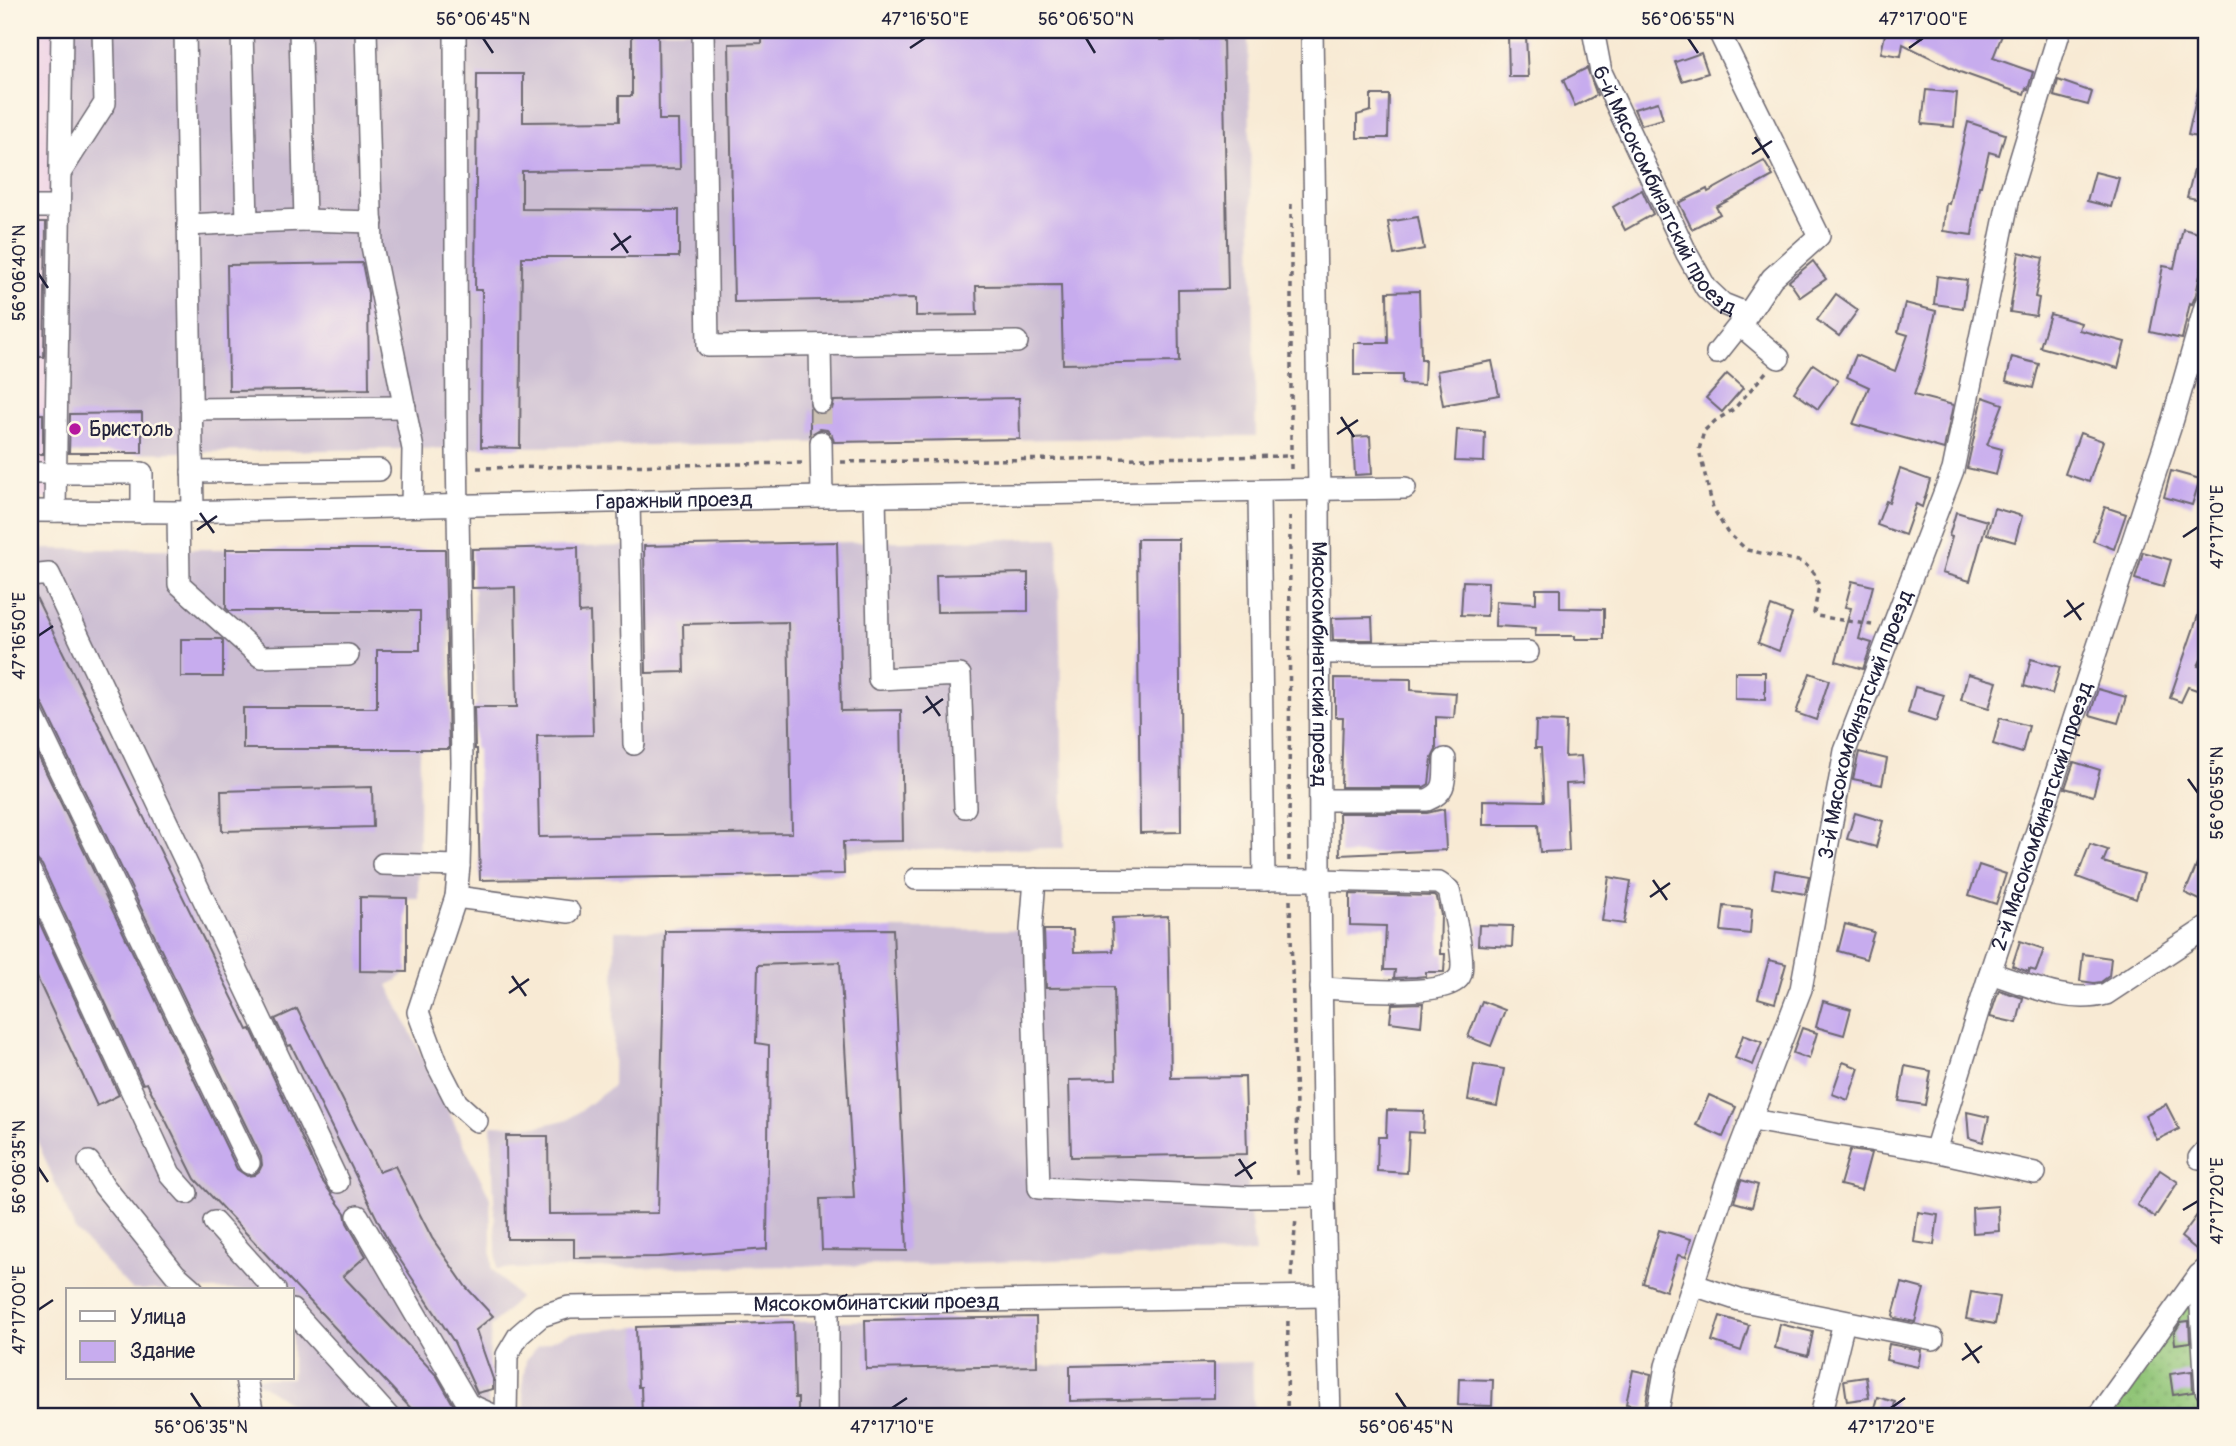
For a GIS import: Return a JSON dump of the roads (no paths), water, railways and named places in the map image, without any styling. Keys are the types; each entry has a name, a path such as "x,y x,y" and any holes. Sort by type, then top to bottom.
{"street":[{"path":"55,511 62,30"},
{"path":"60,173 105,103 103,30"},
{"path":"185,30 192,472 185,511 179,584 261,657 348,655"},
{"path":"242,30 247,222"},
{"path":"300,30 305,220"},
{"path":"366,30 372,246 413,449 412,506"},
{"path":"456,30 457,469 462,764 459,866 456,897 418,1012 438,1066 457,1103 477,1121"},
{"path":"703,30 708,346 1017,342"},
{"name":"Мясокомбинатский проезд","path":"1312,30 1319,490 1321,988 1330,1416"},
{"name":"6-й Мясокомбинатский проезд","path":"1593,30 1601,72 1687,254 1706,288 1744,319 1772,278 1819,236 1718,30"},
{"name":"3-й Мясокомбинатский проезд","path":"1657,1416 1666,1366 1727,1181 1801,989 1845,751 1953,470 2009,197 2060,30"},
{"path":"30,206 59,207"},
{"path":"188,225 305,220 372,222"},
{"name":"2-й Мясокомбинатский проезд","path":"1935,1151 1990,973 2174,419 2206,303"},
{"path":"1717,353 1744,319 1779,358"},
{"path":"820,345 821,401"},
{"path":"191,409 405,407"},
{"path":"821,452 822,497"},
{"path":"192,472 379,470"},
{"path":"30,473 142,473 142,512"},
{"name":"Гаражный проезд","path":"30,511 142,512 1405,488"},
{"path":"1259,491 1264,880"},
{"path":"874,496 879,679 960,675 965,807"},
{"path":"629,501 634,744"},
{"path":"30,576 49,574 338,1182"},
{"path":"1319,653 1528,653"},
{"path":"30,709 249,1163"},
{"path":"1320,800 1427,800 1438,796 1444,785 1446,759"},
{"path":"383,864 459,866"},
{"path":"30,871 170,1174 187,1193"},
{"path":"916,879 1320,880 1438,883 1449,890 1459,937 1461,972 1458,979 1441,988 1397,991 1321,988"},
{"path":"1035,879 1031,930 1039,1188 1298,1198 1324,1196"},
{"path":"456,897 569,912"},
{"path":"1990,973 2070,997 2092,998 2106,994 2206,928"},
{"path":"1752,1121 1935,1151 2035,1173"},
{"path":"89,1163 104,1186 175,1274 191,1288"},
{"path":"359,1216 468,1404 495,1416"},
{"path":"214,1222 264,1287"},
{"path":"2203,1272 2206,1390"},
{"path":"2098,1416 2203,1272"},
{"path":"1694,1285 1739,1300 1933,1339"},
{"name":"Мясокомбинатский проезд","path":"506,1416 506,1355 519,1335 541,1316 569,1307 1327,1296"},
{"path":"828,1302 828,1416"},
{"path":"294,1312 388,1416"},
{"path":"1821,1416 1843,1322"},
{"path":"246,1380 253,1416"}],"tunnel":[{"path":"821,402 821,442"}],"place":[{"name":"Бристоль","path":"75,429"}]}
